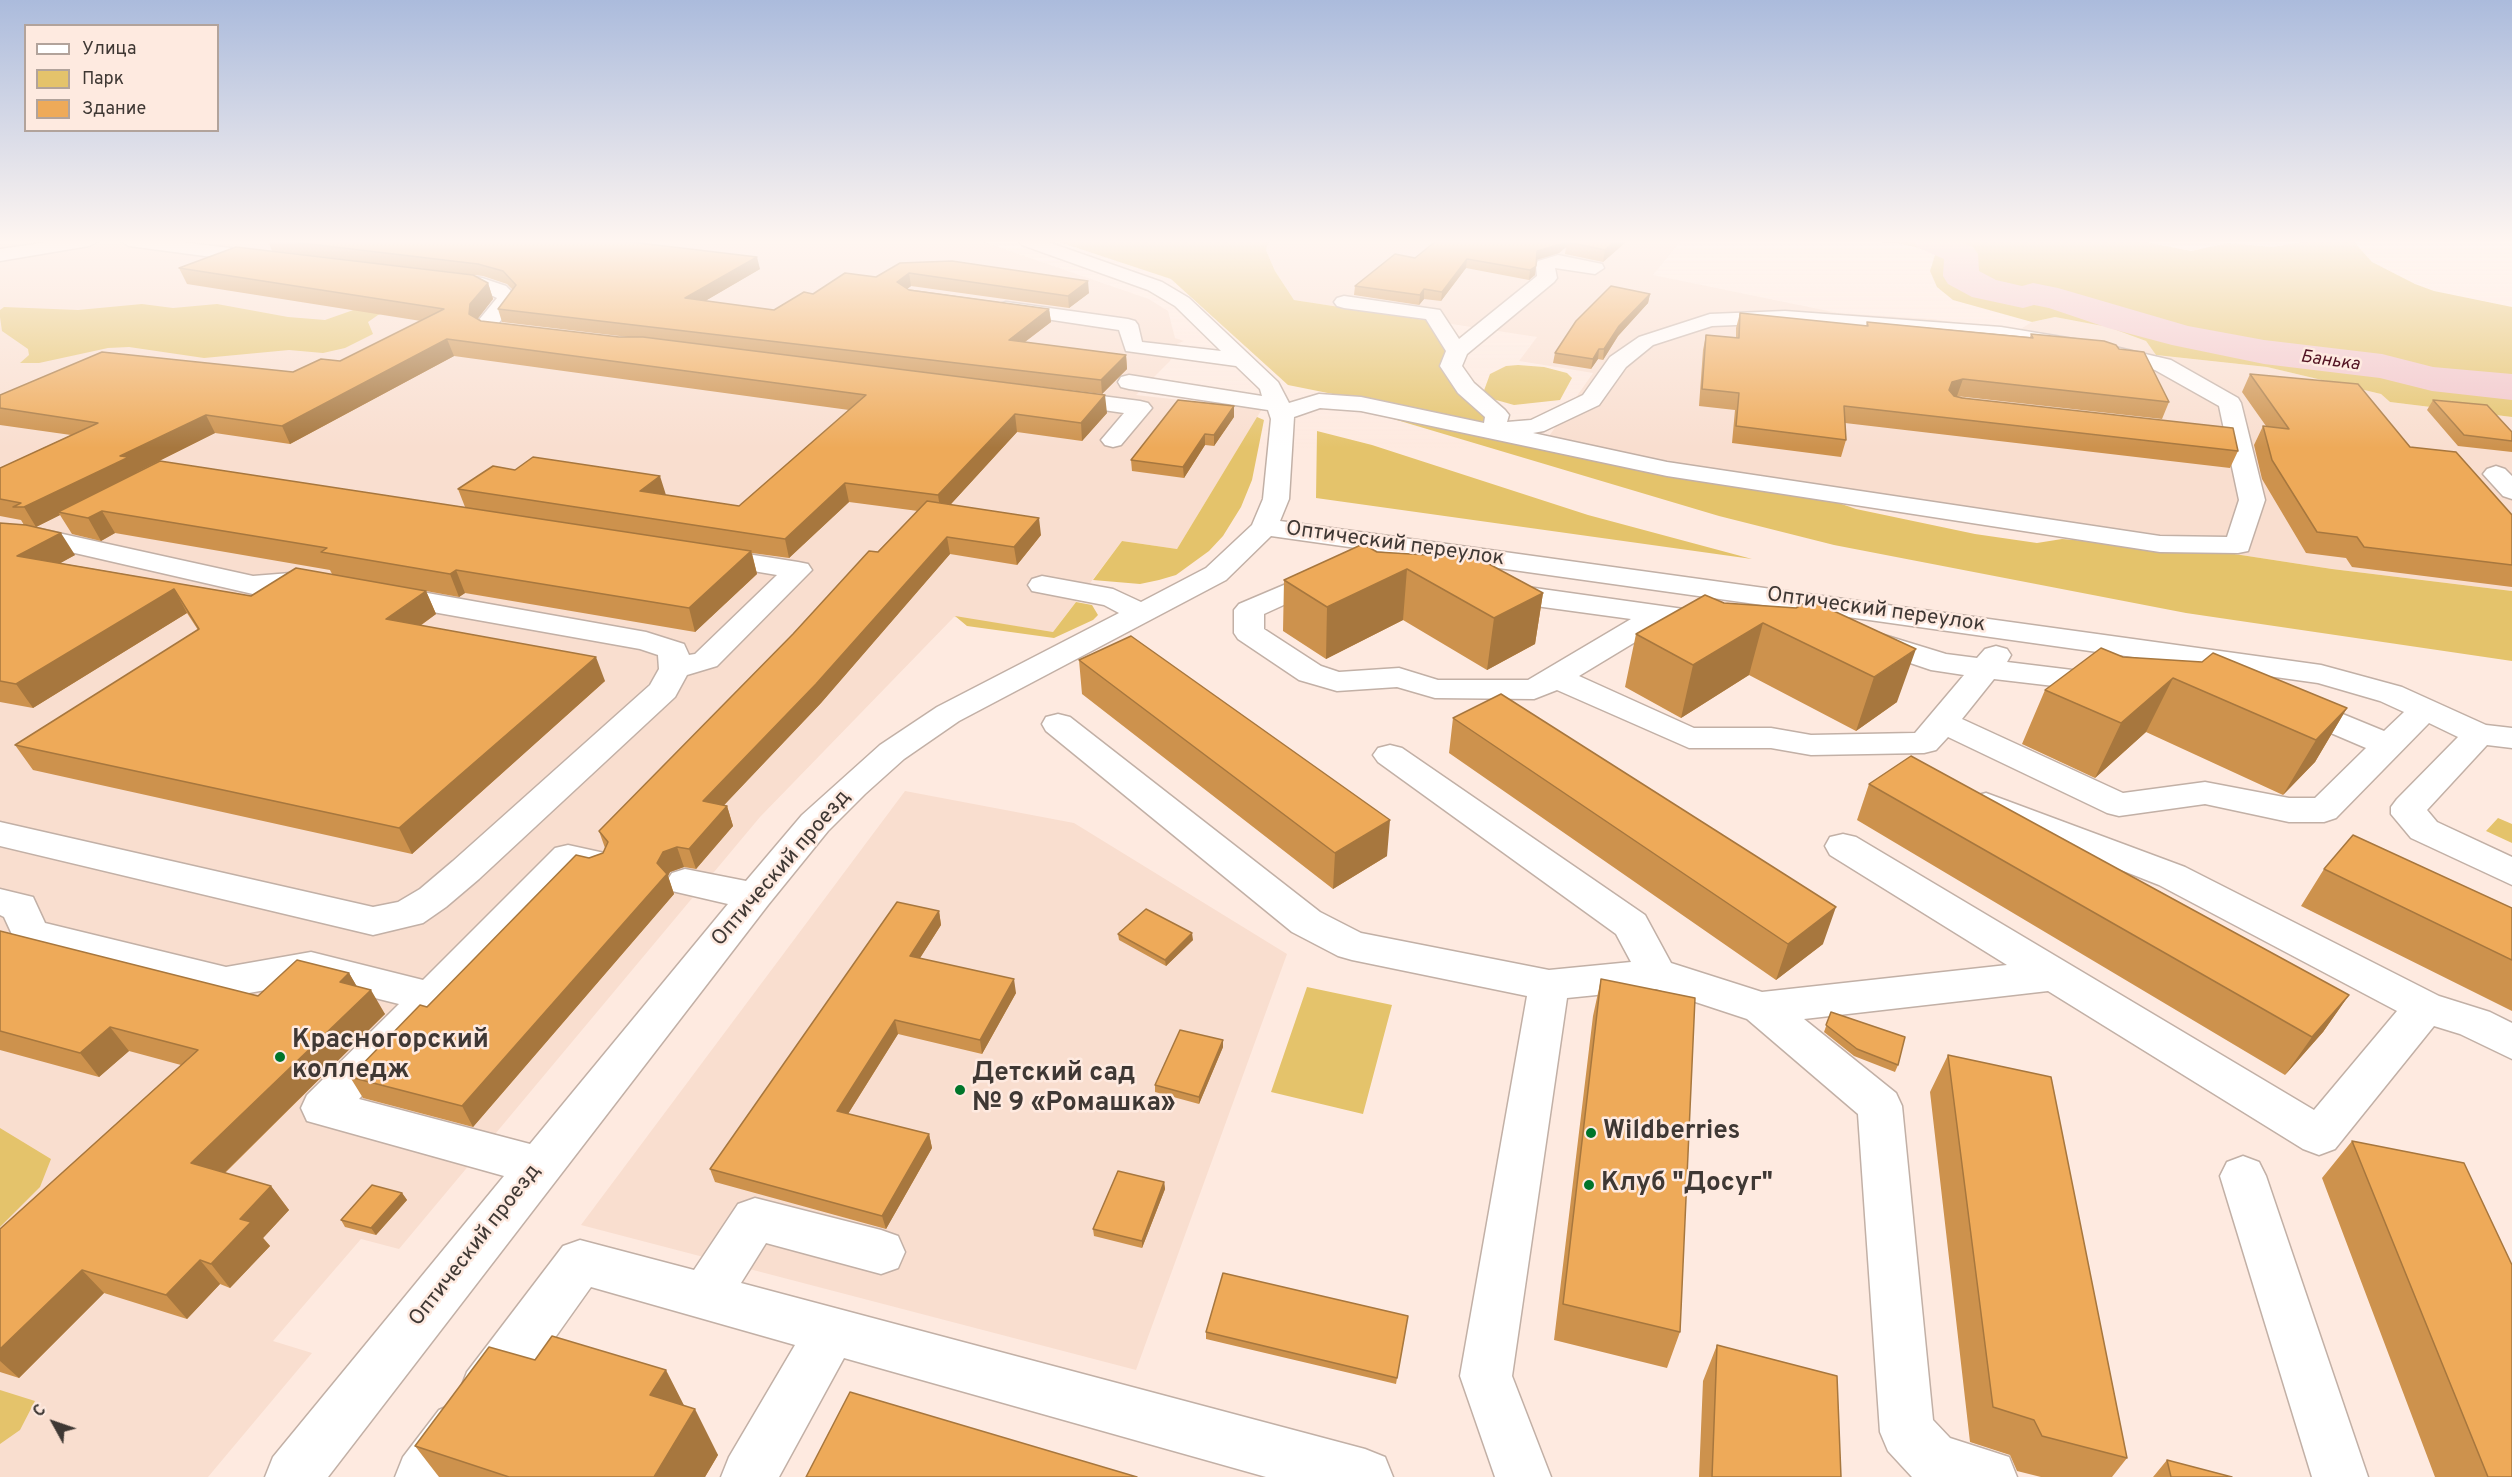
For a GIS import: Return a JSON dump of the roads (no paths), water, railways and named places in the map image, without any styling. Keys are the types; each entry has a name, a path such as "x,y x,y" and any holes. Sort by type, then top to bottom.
{"street":[{"path":"498,310 488,321 488,329 544,336"},
{"path":"1019,310 1128,325 1133,347 1242,360"},
{"path":"1190,310 1270,387 1280,409"},
{"path":"1402,310 1432,314 1457,351"},
{"path":"1494,431 1497,415 1466,388 1451,366 1457,351 1508,310"},
{"path":"1129,382 1280,409 1319,401 1361,404 1667,469 2160,544 2238,544 2252,500 2230,403 2163,365 2098,349 2001,333 1785,316 1710,320 1646,341 1618,362 1591,400 1536,426 1494,431"},
{"path":"1046,396 1140,408 1113,440"},
{"name":"Оптический проезд","path":"293,1477 815,823 892,752 948,714 1216,574 1252,543 1264,527 1276,499 1280,409"},
{"path":"2214,435 2238,437"},
{"path":"40,537 72,521"},
{"name":"Оптический переулок","path":"1264,527 2321,674 2391,694 2423,711 2495,736"},
{"path":"0,535 40,537 253,585 303,580 646,641 674,650 674,669 664,690 466,870 433,898 409,913 373,921 42,846 0,834"},
{"path":"674,669 706,660 798,570 681,552"},
{"path":"1356,571 1331,573 1249,610 1250,633 1310,673 1337,682 1399,677 1435,689 1534,690 1658,616"},
{"path":"1658,616 1660,581"},
{"path":"1042,585 1113,598 1142,614"},
{"path":"1474,588 1658,616 1740,625"},
{"path":"1555,677 1689,738 1772,738 1811,745 1924,743 1997,653 1992,628"},
{"path":"1844,637 1879,641 1942,663 2128,686"},
{"path":"2269,698 2281,700 2386,745"},
{"path":"1943,722 2119,805 2205,793 2289,810 2324,810 2386,745 2423,711"},
{"path":"1058,724 1306,922 1352,946 1549,985 1657,974 1762,1008 1880,1107 1906,1432 1934,1461 1989,1477"},
{"path":"2495,736 2409,807 2409,814 2424,830 2512,872"},
{"path":"1390,754 1630,925 1657,974"},
{"path":"1968,796 2172,876 2425,1006 2475,1023 2512,1042"},
{"path":"1843,846 2319,1136 2425,1006"},
{"path":"539,1166 323,1108 568,857 596,863"},
{"path":"685,882 755,896"},
{"path":"0,902 20,906 30,933 226,982 311,967 431,997"},
{"path":"1762,1008 2054,975"},
{"path":"1523,1477 1485,1376 1549,985"},
{"path":"2243,1176 2340,1477"},
{"path":"705,1296 755,1219 881,1252"},
{"path":"423,1477 580,1262 1365,1477"},
{"path":"749,1477 831,1332"}],"waterway":[{"name":"Банька","path":"2091,310 2186,337 2264,352 2382,366 2432,379 2512,387"}],"place":[{"name":"Красногорский колледж","path":"280,1057"},
{"name":"Детский сад № 9 «Ромашка»","path":"960,1090"},
{"name":"Wildberries","path":"1591,1133"},
{"name":"Клуб \"Досуг\"","path":"1589,1185"}]}
